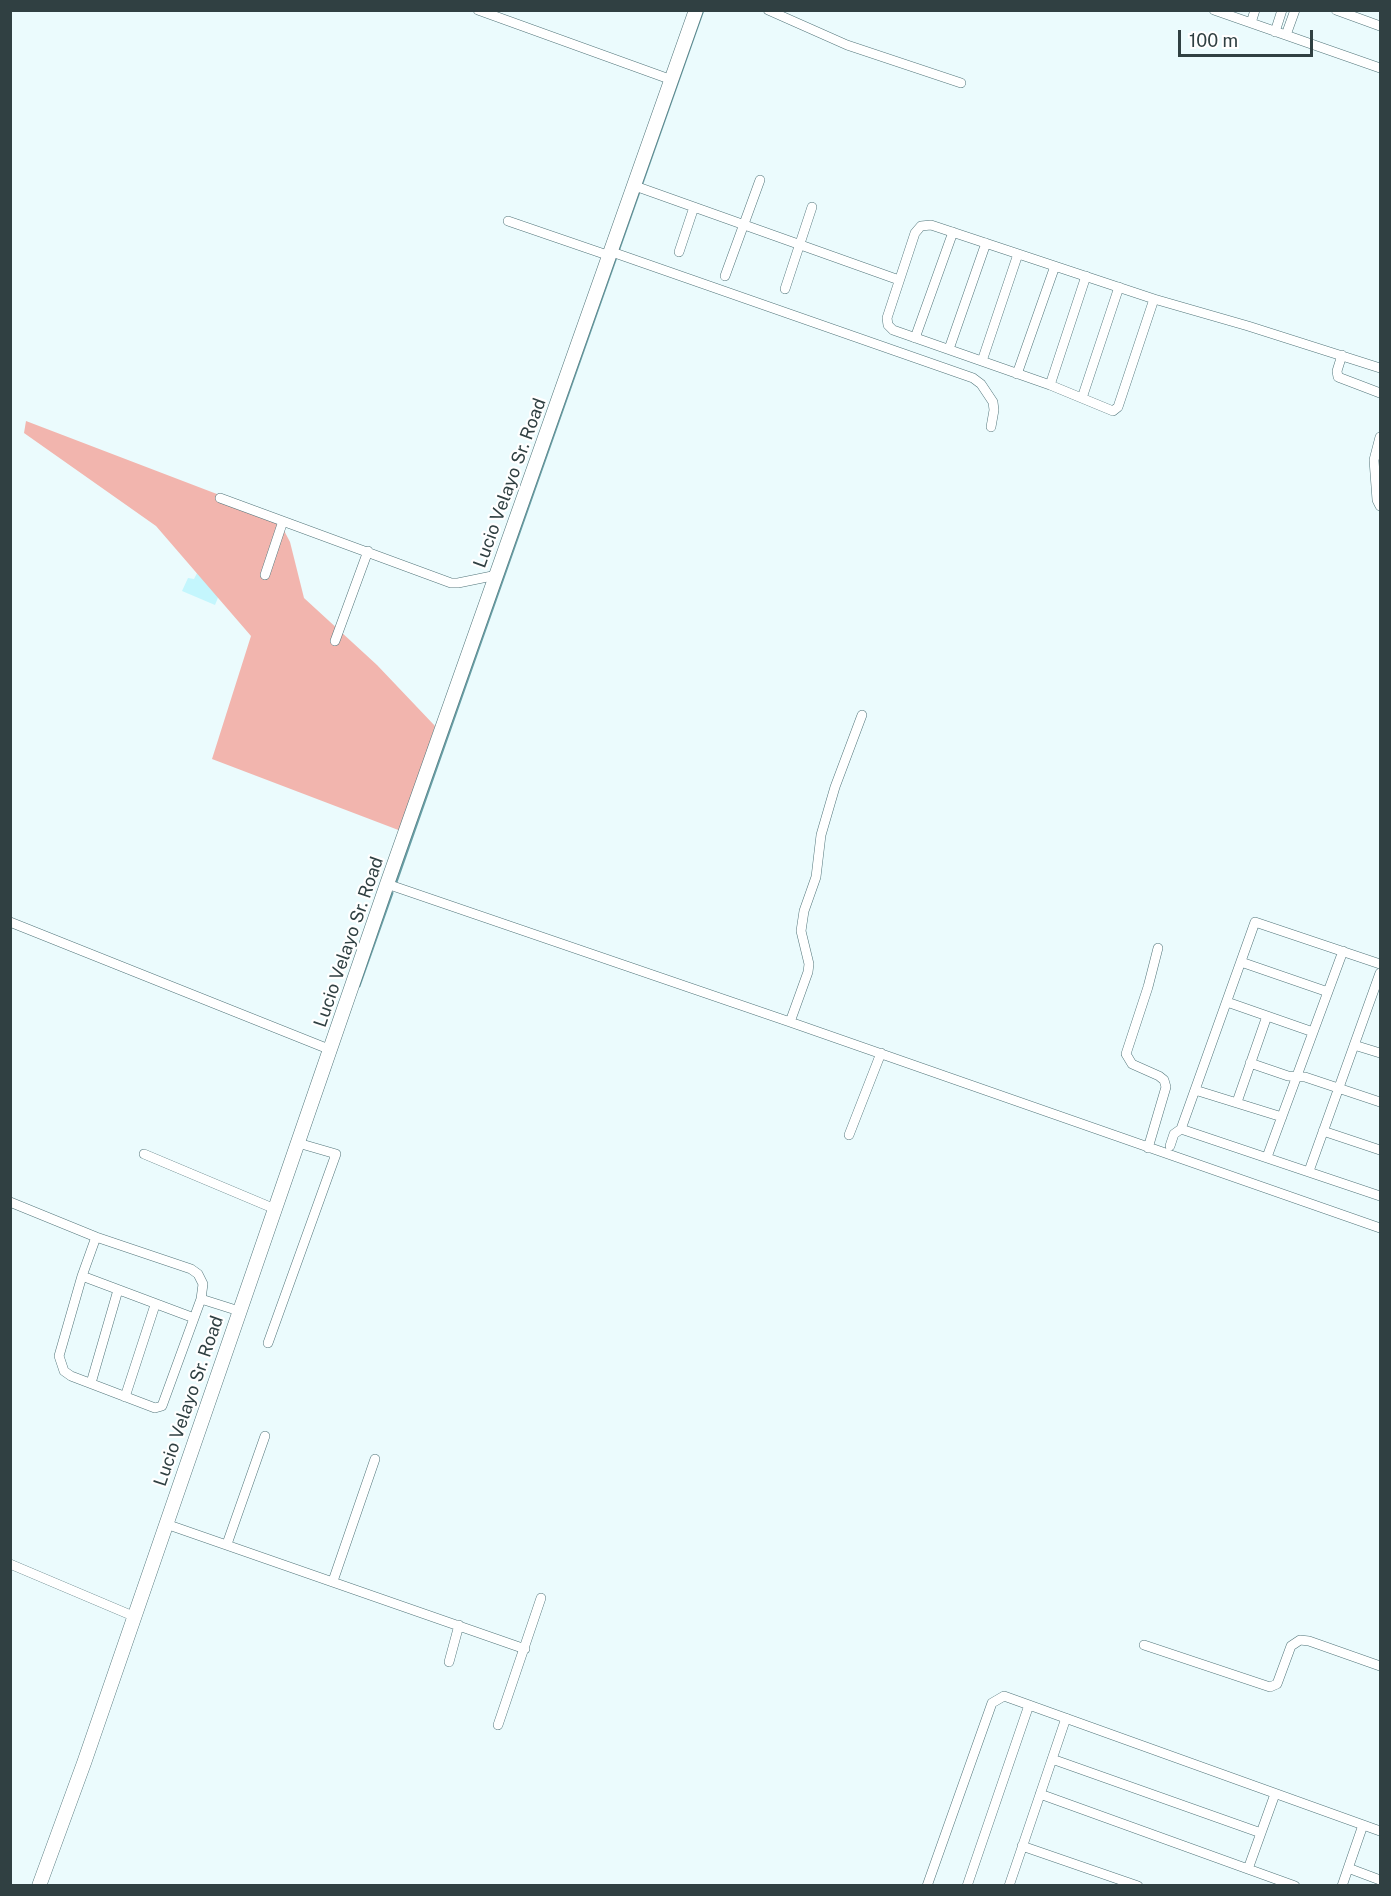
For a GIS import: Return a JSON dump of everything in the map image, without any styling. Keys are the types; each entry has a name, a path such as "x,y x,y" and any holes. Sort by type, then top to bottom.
{"main road":[{"name":"Lucio Velayo Sr. Road","path":"39,1886 84,1763 387,884 638,187 696,10"}],"street":[{"path":"478,10 672,80"},
{"path":"768,10 826,37 961,84"},
{"path":"1214,10 1380,68"},
{"path":"1251,23 1255,10"},
{"path":"1275,32 1282,10"},
{"path":"1286,35 1295,10"},
{"path":"1336,10 1380,26"},
{"path":"725,276 760,180"},
{"path":"638,187 899,280"},
{"path":"679,252 694,207"},
{"path":"785,289 812,207"},
{"path":"508,221 614,254 973,378 981,384 993,402 991,427"},
{"path":"1154,299 1118,407 1110,411 1050,385 894,330 888,325 887,318 918,229 931,225 1154,299 1380,368"},
{"path":"915,338 953,232"},
{"path":"949,349 986,243"},
{"path":"982,361 1018,255"},
{"path":"1017,374 1055,266"},
{"path":"1050,385 1086,276"},
{"path":"1082,398 1119,287"},
{"path":"1342,355 1337,372 1338,377 1380,393"},
{"path":"1380,437 1374,460 1377,500 1380,506"},
{"path":"220,498 451,583 497,574"},
{"path":"265,575 283,521"},
{"path":"335,641 368,551"},
{"path":"790,1022 808,972 809,964 801,932 804,911 817,871 821,836 835,787 862,716"},
{"path":"387,884 1380,1228"},
{"path":"10,922 331,1050"},
{"path":"1170,1146 1174,1134 1181,1129 1255,922 1380,964"},
{"path":"1148,1148 1166,1087 1164,1080 1132,1064 1126,1054 1158,948"},
{"path":"1267,1157 1343,951"},
{"path":"1241,962 1328,992"},
{"path":"1309,1171 1380,973"},
{"path":"1370,1001 1380,1004"},
{"path":"1227,1002 1313,1032"},
{"path":"1237,1102 1267,1016"},
{"path":"1354,1045 1380,1053"},
{"path":"849,1135 880,1053"},
{"path":"1250,1063 1288,1076 1305,1077 1380,1102"},
{"path":"1195,1089 1282,1117"},
{"path":"1181,1129 1380,1196"},
{"path":"1323,1131 1380,1150"},
{"path":"268,1343 336,1154 298,1143"},
{"path":"144,1154 276,1209"},
{"path":"10,1202 96,1237 191,1269 198,1274 203,1284 201,1299 162,1406 155,1407 125,1397 64,1371 59,1356 96,1237"},
{"path":"82,1276 194,1318"},
{"path":"91,1383 118,1290"},
{"path":"201,1299 239,1311"},
{"path":"125,1397 155,1305"},
{"path":"227,1544 265,1436"},
{"path":"333,1581 375,1459"},
{"path":"166,1524 525,1649"},
{"path":"10,1564 133,1616"},
{"path":"498,1725 541,1598"},
{"path":"449,1662 459,1625"},
{"path":"1144,1645 1270,1688 1277,1684 1291,1646 1300,1640 1309,1641 1380,1666"},
{"path":"927,1886 992,1703 1004,1696 1380,1831"},
{"path":"967,1886 1029,1705"},
{"path":"1009,1886 1066,1718"},
{"path":"1052,1759 1261,1833"},
{"path":"1040,1794 1295,1886"},
{"path":"1248,1869 1275,1794"},
{"path":"1342,1886 1363,1825"},
{"path":"1022,1846 1138,1886"},
{"path":"1348,1868 1380,1880"}],"shaded area":[{"path":"26,421 277,517 290,542 304,598 377,665 435,726 401,831 212,759 251,636 156,526 24,433"},
{"path":"200,567 226,578 215,605 182,591 188,578 194,579"}],"waterway":[{"path":"396,882 703,10"},
{"path":"359,986 392,893"}]}
